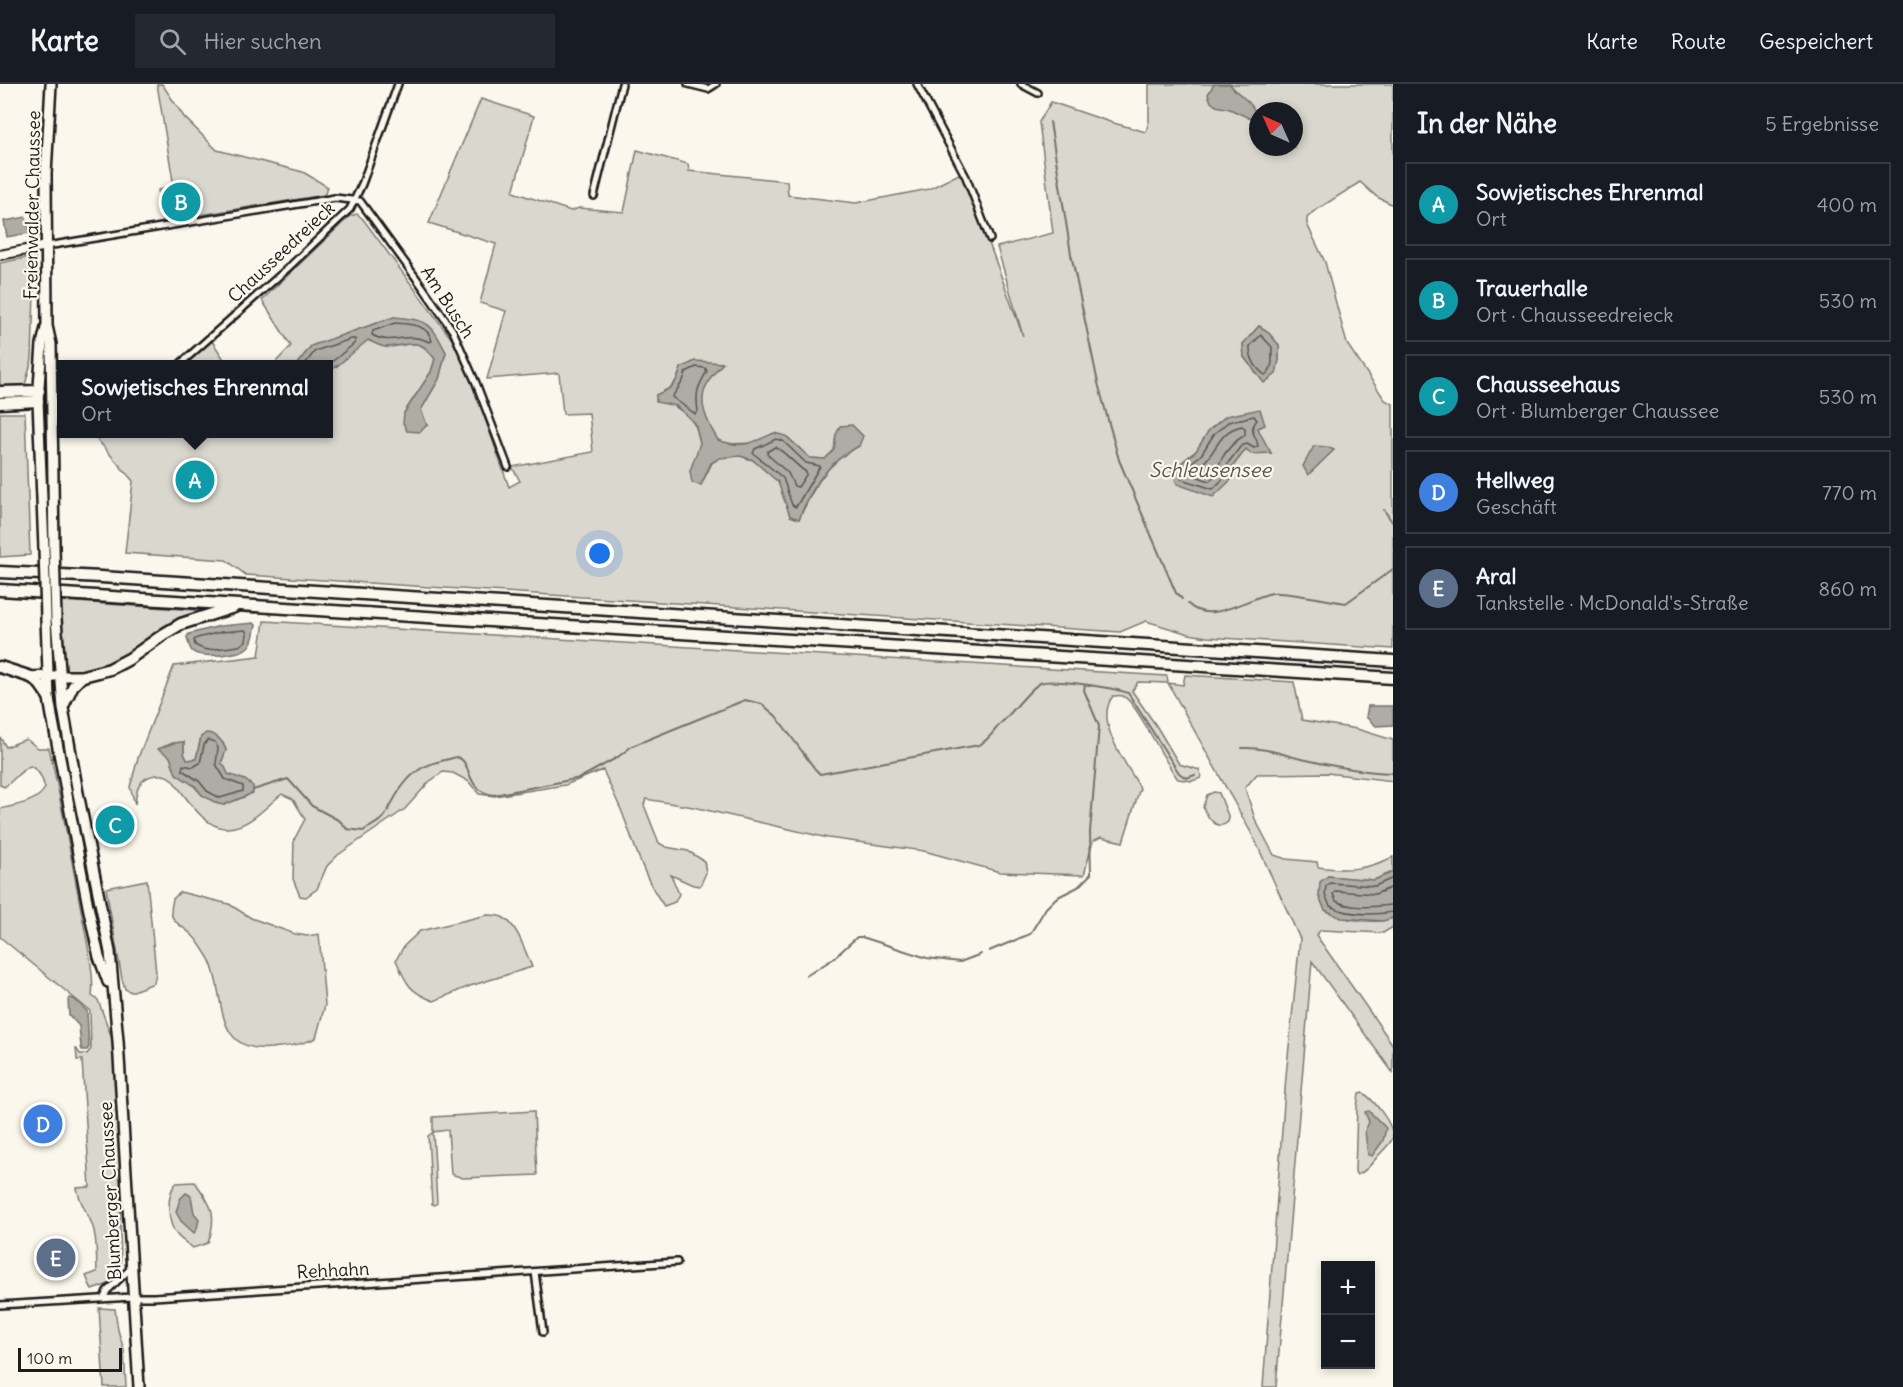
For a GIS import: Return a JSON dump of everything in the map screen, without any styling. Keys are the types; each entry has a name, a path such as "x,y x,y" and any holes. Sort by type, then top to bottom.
{"highway":[{"path":"0,392 45,397"},
{"path":"0,403 45,397"},
{"path":"0,572 1393,661"},
{"path":"0,590 1393,678"},
{"path":"83,676 110,669 129,659 181,624 241,605"},
{"path":"0,667 31,678"}],"main road":[{"name":"Freienwalder Chaussee","path":"49,548 42,344 47,326 46,174 51,84"},
{"path":"0,255 47,246"},
{"name":"Freienwalder Chaussee","path":"45,397 54,490 49,548"},
{"path":"49,548 51,619"},
{"name":"Blumberger Chaussee","path":"51,619 49,698 88,906 99,957 112,994"},
{"name":"Blumberger Chaussee","path":"51,619 80,806 110,952 139,1387"},
{"path":"31,678 83,676"},
{"path":"63,708 73,686 83,676"},
{"path":"31,678 40,685 49,698"}],"street":[{"path":"355,200 398,84"},
{"path":"594,196 622,84"},
{"path":"688,84 708,89 716,84"},
{"path":"917,84 966,177 990,239"},
{"path":"1021,84 1038,93"},
{"name":"Chausseedreieck","path":"47,246 334,198 355,200 350,209 302,255 184,360"},
{"name":"Am Busch","path":"355,200 365,206 453,331 476,383 508,467"},
{"name":"Rehhahn","path":"0,1305 104,1298 154,1298 677,1262"},
{"path":"104,1298 107,1291 131,1268"},
{"path":"535,1272 543,1332"}],"shaded area":[{"path":"157,84 162,84 184,117 217,150 303,172 328,187 324,195 163,221 158,190 174,187"},
{"path":"1149,84 1393,84 1393,205 1377,197 1360,182 1313,212 1307,218 1307,224 1325,262 1347,344 1385,400 1393,404 1393,649 1207,637 1146,621 1120,632 246,575 226,560 125,553 133,481 96,438 333,438 333,368 367,340 386,347 418,344 435,359 431,372 404,413 427,425 421,410 439,379 446,352 394,317 312,346 300,360 278,360 291,346 262,300 350,216 357,214 462,353 509,487 520,481 512,467 593,452 589,413 563,414 559,373 487,379 506,311 480,303 496,244 429,223 481,99 534,116 513,192 571,211 579,208 624,212 637,150 688,164 689,171 787,181 788,195 856,203 929,189 961,173 974,202 1023,336 997,247 1053,233 1039,122 1051,102 1146,132 1149,121","holes":["1259,326 1267,331 1279,345 1279,360 1249,364 1244,357 1243,344","722,364 713,374 703,392 702,400 706,419 717,440 729,444 753,443 763,438 786,436 810,458 825,459 834,451 836,435 859,446 838,460 822,476 799,519 790,516 778,481 753,460 740,456 720,457 712,463 701,485 690,471 700,446 696,427 685,414 656,395 673,385 681,368","1258,428 1271,453 1246,449 1233,466 1172,470 1196,451"]},
{"path":"35,256 32,359 25,385 0,386 0,263"},
{"path":"212,341 224,360 190,360"},
{"path":"0,413 25,413 30,555 0,557"},
{"path":"61,601 211,611 117,663 86,672 64,671"},
{"path":"264,621 1167,676 1168,683 1138,682 1132,691 1179,764 1200,770 1201,778 1192,781 1178,779 1129,700 1123,696 1113,696 1108,706 1109,730 1120,755 1140,788 1123,842 1101,837 1093,841 1084,875 1000,872 924,851 828,838 693,807 646,799 644,805 659,843 666,847 688,851 704,861 706,873 700,886 671,875 679,894 675,902 664,906 645,872 603,770 565,785 495,796 479,794 468,781 453,773 443,772 429,782 405,809 338,855 327,866 317,889 306,897 300,896 293,879 294,840 305,819 293,799 282,794 251,820 228,828 212,824 204,818 174,782 166,776 151,776 142,782 137,790 135,804 130,787 138,758 174,666 259,656","holes":["201,737 223,743 226,750 221,764 228,774 235,777 247,796 224,805 202,795 170,757 173,743 184,742 184,753 187,760 196,759"]},
{"path":"1185,675 1294,682 1302,720 1357,729 1393,740 1393,781 1327,773 1257,774 1245,788 1255,819 1274,855 1286,859 1317,862 1318,867 1338,869 1365,867 1393,857 1393,872 1374,880 1328,876 1319,896 1325,910 1340,916 1367,921 1393,918 1393,927 1383,933 1321,930 1316,935 1393,1045 1393,1073 1312,961 1276,1387 1263,1387 1286,1076 1300,939 1254,838 1168,683 1183,685"},
{"path":"0,737 6,747 26,739 38,748 49,748 90,956 92,996 98,1000 113,1041 122,1175 121,1265 117,1276 109,1284 92,1290 86,1276 97,1272 95,1236 77,1188 90,1187 82,1060 77,1060 76,1048 80,1054 87,1054 91,1049 90,1011 0,937 0,809 31,800 45,788 40,775 30,766 4,787 0,785"},
{"path":"1214,792 1219,793 1229,818 1224,825 1217,825 1213,822 1203,807 1207,795"},
{"path":"147,880 156,973 154,983 131,992 125,989 122,979 106,888"},
{"path":"180,892 229,904 251,918 295,934 307,936 319,934 325,1005 316,1038 300,1044 272,1048 252,1047 239,1041 230,1031 224,1018 209,959 195,938 172,917 173,899"},
{"path":"487,915 497,915 508,921 520,939 532,967 470,986 434,1001 409,986 396,960 404,946 420,931"},
{"path":"1362,1092 1382,1112 1390,1125 1393,1137 1369,1167 1357,1175 1355,1172 1357,1107 1359,1093"},
{"path":"534,1111 537,1175 463,1178 451,1174 448,1130 433,1132 433,1117"},
{"path":"433,1132 437,1203 435,1205 432,1204 428,1136"},
{"path":"195,1182 212,1211 213,1225 208,1243 193,1248 180,1239 174,1230 171,1224 169,1202 176,1183"},
{"path":"99,1308 115,1309 124,1350 126,1387 104,1387"}],"water":[{"path":"1214,84 1230,84 1249,103 1249,118 1230,109 1216,106 1211,102 1208,94"},
{"path":"26,217 30,233 7,237 4,221"},
{"path":"394,317 427,324 432,328 446,352 439,379 421,410 427,425 420,432 407,431 403,423 404,413 431,372 435,359 424,347 414,344 384,347 368,340 333,368 333,360 300,360 311,346"},
{"path":"1259,326 1267,331 1279,345 1276,374 1264,383 1244,357 1243,344"},
{"path":"695,361 723,363 708,382 703,400 707,419 718,440 747,444 774,433 786,436 810,458 825,459 834,450 840,426 852,425 863,436 859,446 838,459 822,476 799,519 790,516 778,482 753,460 740,456 720,458 711,463 701,485 692,483 690,471 700,443 695,423 676,406 656,402 656,395 673,386 681,368"},
{"name":"Schleusensee","path":"1260,409 1265,425 1258,428 1271,453 1251,454 1246,449 1233,466 1234,477 1213,497 1177,484 1172,471 1196,451 1209,430 1226,416"},
{"path":"1314,446 1334,450 1308,475 1303,466"},
{"path":"254,623 256,625 253,640 244,650 229,654 203,655 192,651 189,646 187,637 189,634 220,626"},
{"path":"1368,706 1393,706 1393,725 1376,726 1366,717"},
{"path":"206,733 221,740 226,750 221,763 228,774 245,780 253,786 253,793 224,805 218,804 202,795 195,786 176,774 170,757 158,749 173,743 184,742 184,753 187,760 196,759 201,737"},
{"path":"1393,872 1393,918 1383,921 1341,918 1325,910 1319,896 1320,882 1328,876 1374,880"},
{"path":"70,998 87,1011 89,1047 87,1050 82,1050 79,1026 69,1015 68,1000"},
{"path":"1369,1111 1386,1128 1383,1141 1372,1156 1368,1155 1365,1131 1369,1122 1365,1112"},
{"path":"186,1193 191,1196 194,1213 199,1219 194,1233 181,1221 176,1212 180,1199"}],"waterway":[{"path":"1050,122 1071,254 1098,383 1119,460 1176,593 1182,599"},
{"path":"1384,510 1393,523"},
{"path":"1188,604 1197,610 1218,612 1272,593 1346,603 1393,569"},
{"path":"253,790 288,779 312,806 340,821 347,829 363,831 379,822 411,776 430,764 456,757 465,764 478,788 494,795 580,778 618,757 632,746 745,700 762,704 776,716 820,774 979,745 989,738 1032,690 1040,683 1047,682 1083,684 1128,693 1179,773 1186,778 1195,775"},
{"path":"989,951 1030,934 1046,908 1056,898 1078,887 1091,874 1090,832 1099,726 1084,690 1085,685"},
{"path":"1242,748 1263,749 1345,768 1393,773"},
{"path":"806,976 833,959 857,937 927,958 960,962 981,954"}],"place":[{"name":"Trauerhalle","path":"181,202"},
{"name":"Sowjetisches Ehrenmal","path":"195,480"},
{"name":"Chausseehaus","path":"115,825"},
{"name":"Hellweg","path":"43,1124"},
{"name":"Aral","path":"56,1258"}]}
